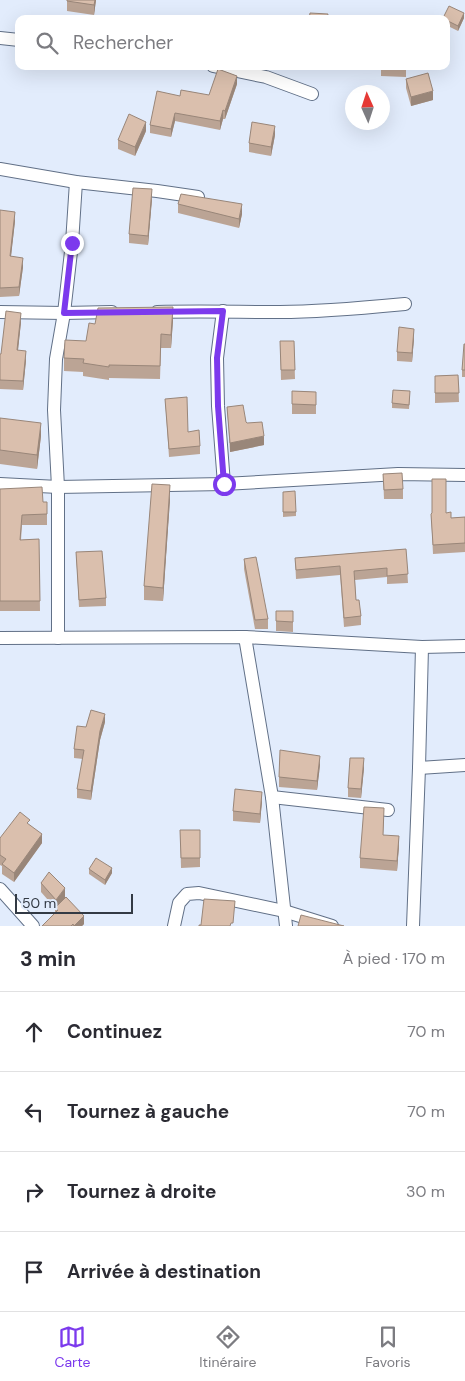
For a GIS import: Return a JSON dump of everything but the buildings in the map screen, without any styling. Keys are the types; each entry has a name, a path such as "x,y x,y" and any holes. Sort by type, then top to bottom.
{"street":[{"path":"0,38 15,40"},
{"path":"232,70 266,77 312,94"},
{"path":"0,169 76,182 157,190 214,200"},
{"path":"58,638 58,487 54,402 56,359 64,313 72,243 76,182"},
{"path":"144,312 348,310 405,304"},
{"path":"223,311 217,358 218,406 224,484"},
{"path":"0,312 126,312"},
{"path":"0,484 58,487 224,484 398,474 465,475"},
{"path":"245,637 272,797 286,926"},
{"path":"0,638 245,637 422,647 465,646"},
{"path":"413,926 420,768 422,647"},
{"path":"420,768 465,765"},
{"path":"272,797 388,810"},
{"path":"0,889 33,926"},
{"path":"174,926 179,903 187,894 199,893 284,910 332,926"}],"route":[{"path":"72,243 64,313 223,311 217,358 218,406 224,484"}]}
